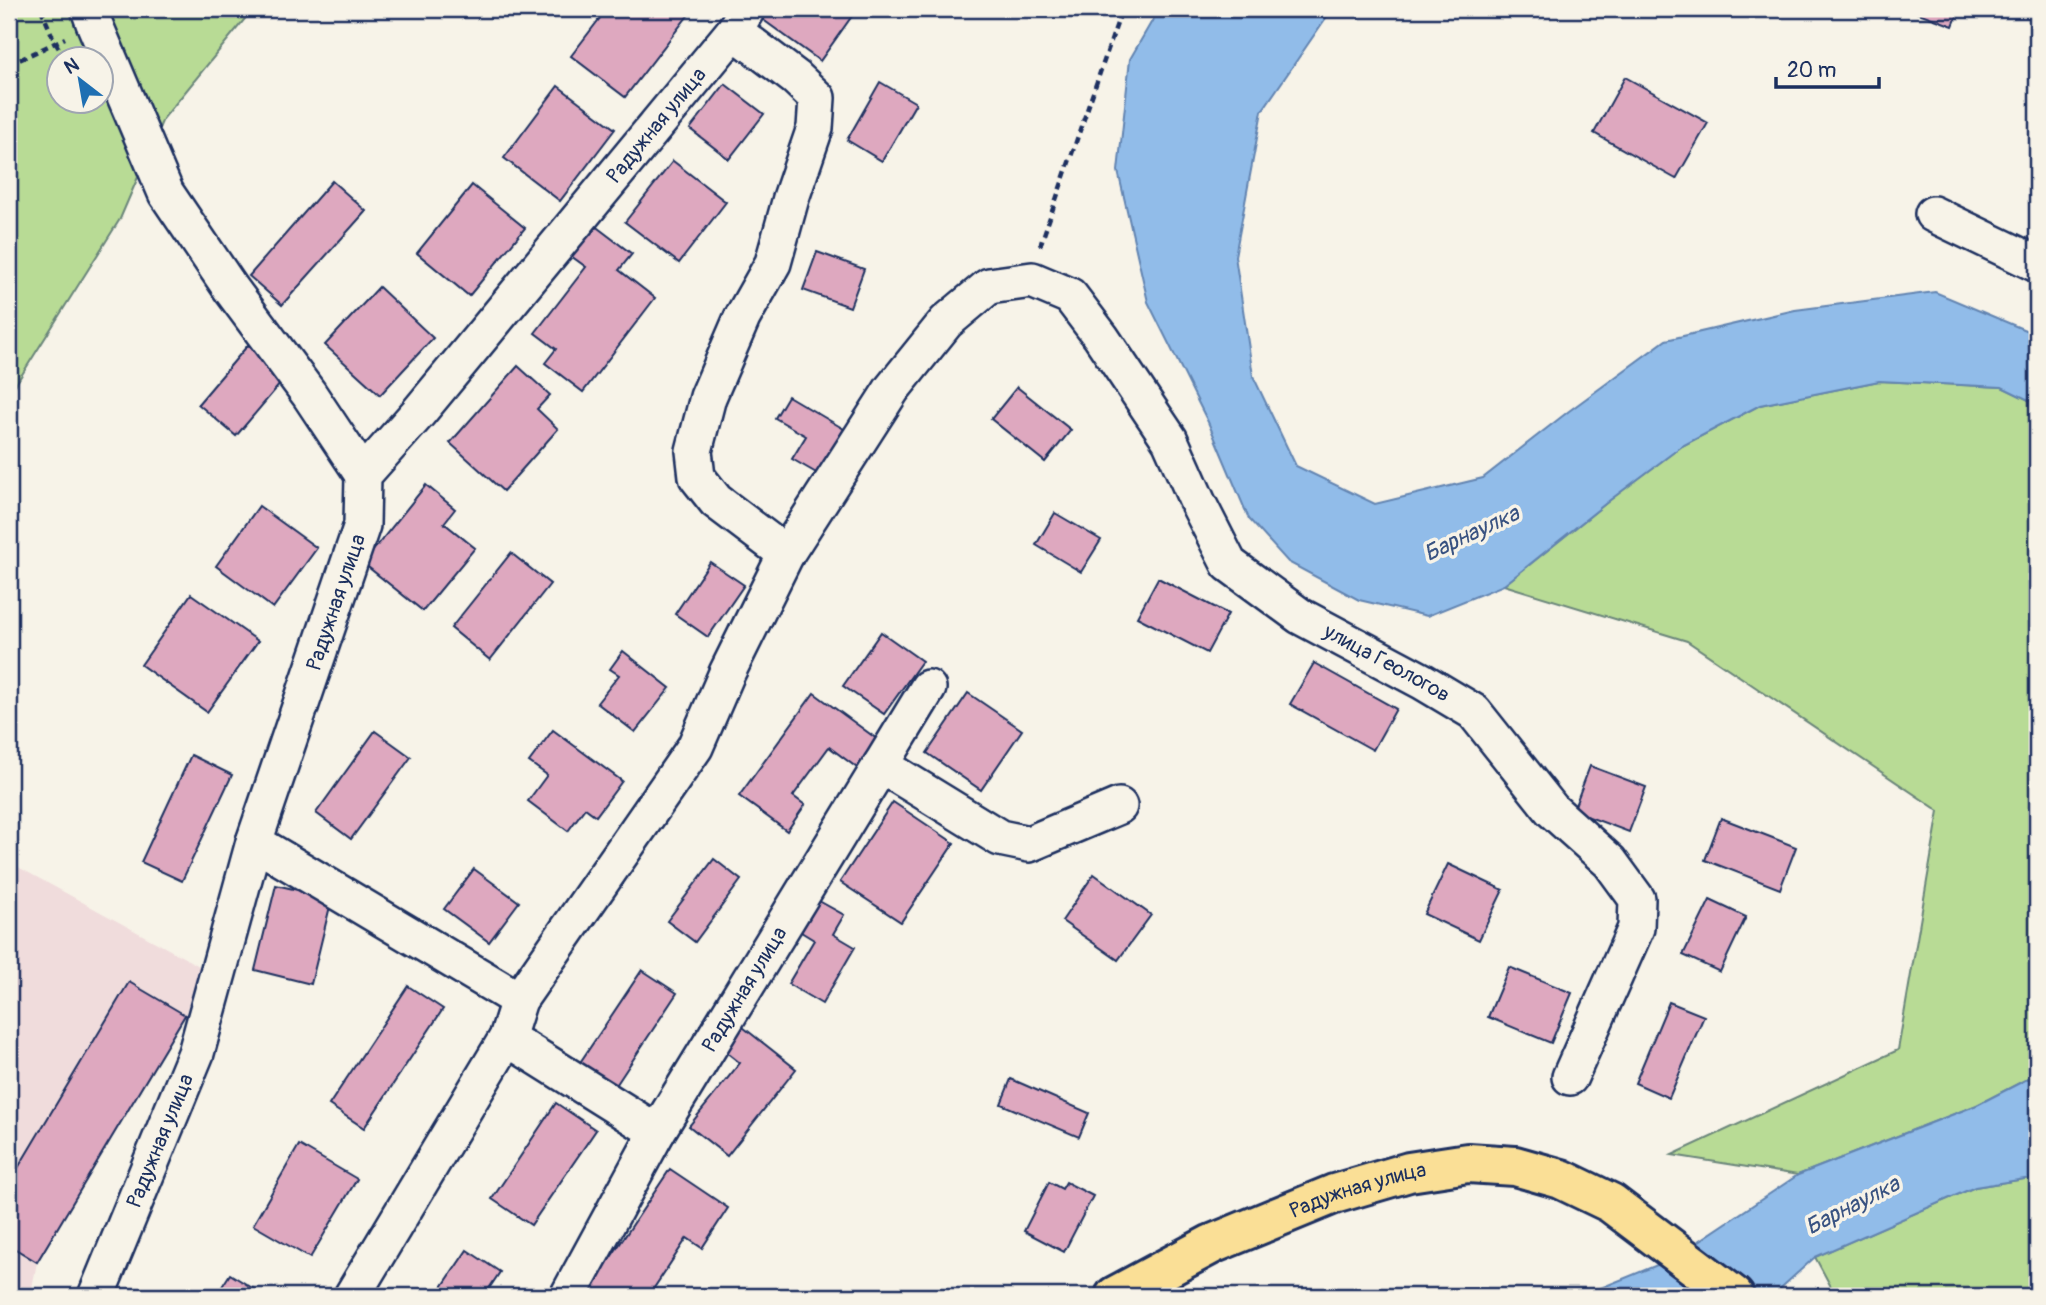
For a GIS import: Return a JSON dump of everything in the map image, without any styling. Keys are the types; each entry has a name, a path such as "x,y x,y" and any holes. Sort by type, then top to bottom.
{"main road":[{"name":"Радужная улица","path":"1115,1296 1212,1244 1334,1194 1409,1172 1468,1163 1515,1166 1561,1179 1611,1203 1734,1296"}],"street":[{"path":"91,16 166,193 231,289 309,394 363,475"},
{"path":"741,20 817,98 815,128 791,198 773,263 742,318 708,397 694,451 696,477 716,501 786,554"},
{"name":"Радужная улица","path":"96,1296 196,1053 254,842 362,526 363,475 419,412 741,20"},
{"path":"1933,214 2037,264"},
{"name":"улица Геологов","path":"989,286 1032,280 1070,296 1170,440 1229,564 1300,616 1474,712 1552,810 1610,862 1637,899 1636,929 1570,1077"},
{"path":"352,1296 507,1038 519,1000 695,747 727,673 786,554 892,388 946,322 989,286"},
{"name":"Радужная улица","path":"568,1296 657,1132 928,688"},
{"path":"881,765 1000,838 1029,844 1119,806"},
{"path":"254,842 519,1000"},
{"path":"507,1038 657,1132"}],"path":[{"path":"41,9 57,46"},
{"path":"989,286 1041,245 1122,9"},
{"path":"9,65 55,43 91,16"}],"shaded area":[{"path":"9,862 201,967 185,1015 37,1262 32,1288 27,1296 9,1296"}],"green space":[{"path":"9,9 253,9 163,119 120,219 9,395"},
{"path":"1879,381 2002,387 2037,404 2037,1074 1977,1105 1798,1175 1672,1155 1898,1050 1939,811 1687,641 1504,585 1682,446 1760,405"},
{"path":"2037,1177 2037,1296 1836,1296 1815,1257 1975,1187"}],"water":[{"name":"Барнаулка","path":"1159,9 1332,9 1262,111 1235,256 1253,376 1296,466 1375,504 1483,478 1666,340 1795,310 1935,292 2037,335 2037,404 2002,387 1879,381 1760,405 1682,446 1504,585 1427,616 1359,600 1288,562 1249,519 1208,422 1148,302 1118,171 1130,59"},
{"name":"Барнаулка","path":"2037,1074 2037,1177 1975,1187 1815,1257 1772,1296 1581,1296 1672,1259 1798,1175 1977,1105"}],"building":[{"path":"607,9 693,9 625,97 571,56"},
{"path":"769,9 842,9 852,16 820,61 762,19"},
{"path":"1908,9 1960,9 1953,26"},
{"path":"1625,77 1708,123 1676,179 1594,133"},
{"path":"880,82 916,103 882,161 847,140"},
{"path":"725,84 764,114 729,159 690,129"},
{"path":"558,86 615,129 560,201 504,158"},
{"path":"673,161 726,202 679,263 625,222"},
{"path":"332,181 366,211 282,305 249,276"},
{"path":"472,185 525,228 469,296 417,253"},
{"path":"594,225 632,254 619,270 655,298 583,392 545,363 556,349 535,333 586,267 571,256"},
{"path":"817,252 864,269 850,307 803,290"},
{"path":"379,287 433,338 380,395 325,345"},
{"path":"248,345 286,377 236,436 198,404"},
{"path":"518,366 550,395 537,409 558,429 503,491 450,443"},
{"path":"1017,387 1071,430 1045,462 991,419"},
{"path":"788,396 844,429 818,474 792,459 806,436 775,418"},
{"path":"426,485 455,509 444,523 475,548 423,611 363,563"},
{"path":"259,506 317,548 273,608 216,566"},
{"path":"1055,513 1101,540 1081,572 1036,545"},
{"path":"511,553 550,584 490,660 451,628"},
{"path":"710,562 744,585 708,637 675,614"},
{"path":"1158,578 1228,614 1207,653 1137,617"},
{"path":"191,594 258,641 207,712 141,665"},
{"path":"881,632 922,661 884,714 843,686"},
{"path":"623,651 670,688 635,732 597,703 619,675 610,669"},
{"path":"1314,663 1396,709 1373,750 1290,704"},
{"path":"814,693 881,742 860,770 829,747 793,796 805,805 787,831 739,796"},
{"path":"968,693 1022,730 981,790 927,753"},
{"path":"553,730 622,781 596,816 585,808 568,831 528,801 547,775 529,762"},
{"path":"375,731 411,757 351,839 316,813"},
{"path":"191,755 232,775 182,881 141,862"},
{"path":"1590,766 1646,787 1629,832 1573,811"},
{"path":"893,802 954,843 901,922 840,882"},
{"path":"1721,818 1796,847 1780,889 1705,860"},
{"path":"714,859 741,880 695,942 667,921"},
{"path":"1448,864 1503,890 1479,940 1424,914"},
{"path":"474,869 519,902 489,942 444,909"},
{"path":"1094,874 1151,915 1118,960 1062,921"},
{"path":"276,885 332,898 311,984 255,970"},
{"path":"1710,900 1746,917 1720,972 1683,955"},
{"path":"819,901 844,915 833,934 855,947 822,1004 788,984 814,940 801,932"},
{"path":"1509,967 1572,993 1551,1043 1488,1017"},
{"path":"642,970 677,993 613,1090 577,1067"},
{"path":"129,982 185,1015 37,1262 9,1245 9,1220 14,1211 9,1208 9,1183"},
{"path":"408,986 443,1009 364,1128 329,1105"},
{"path":"1669,1002 1704,1016 1669,1098 1635,1083"},
{"path":"739,1024 796,1069 727,1156 689,1126 740,1063 720,1047"},
{"path":"1011,1079 1089,1113 1079,1137 1001,1104"},
{"path":"556,1103 596,1130 531,1225 492,1199"},
{"path":"299,1145 357,1179 310,1258 253,1225"},
{"path":"670,1169 728,1208 702,1248 687,1238 654,1288 665,1296 585,1296"},
{"path":"1049,1182 1062,1189 1066,1182 1093,1196 1064,1252 1024,1231"},
{"path":"467,1250 500,1272 484,1296 436,1296"},
{"path":"230,1274 262,1294 261,1296 216,1296"}]}
